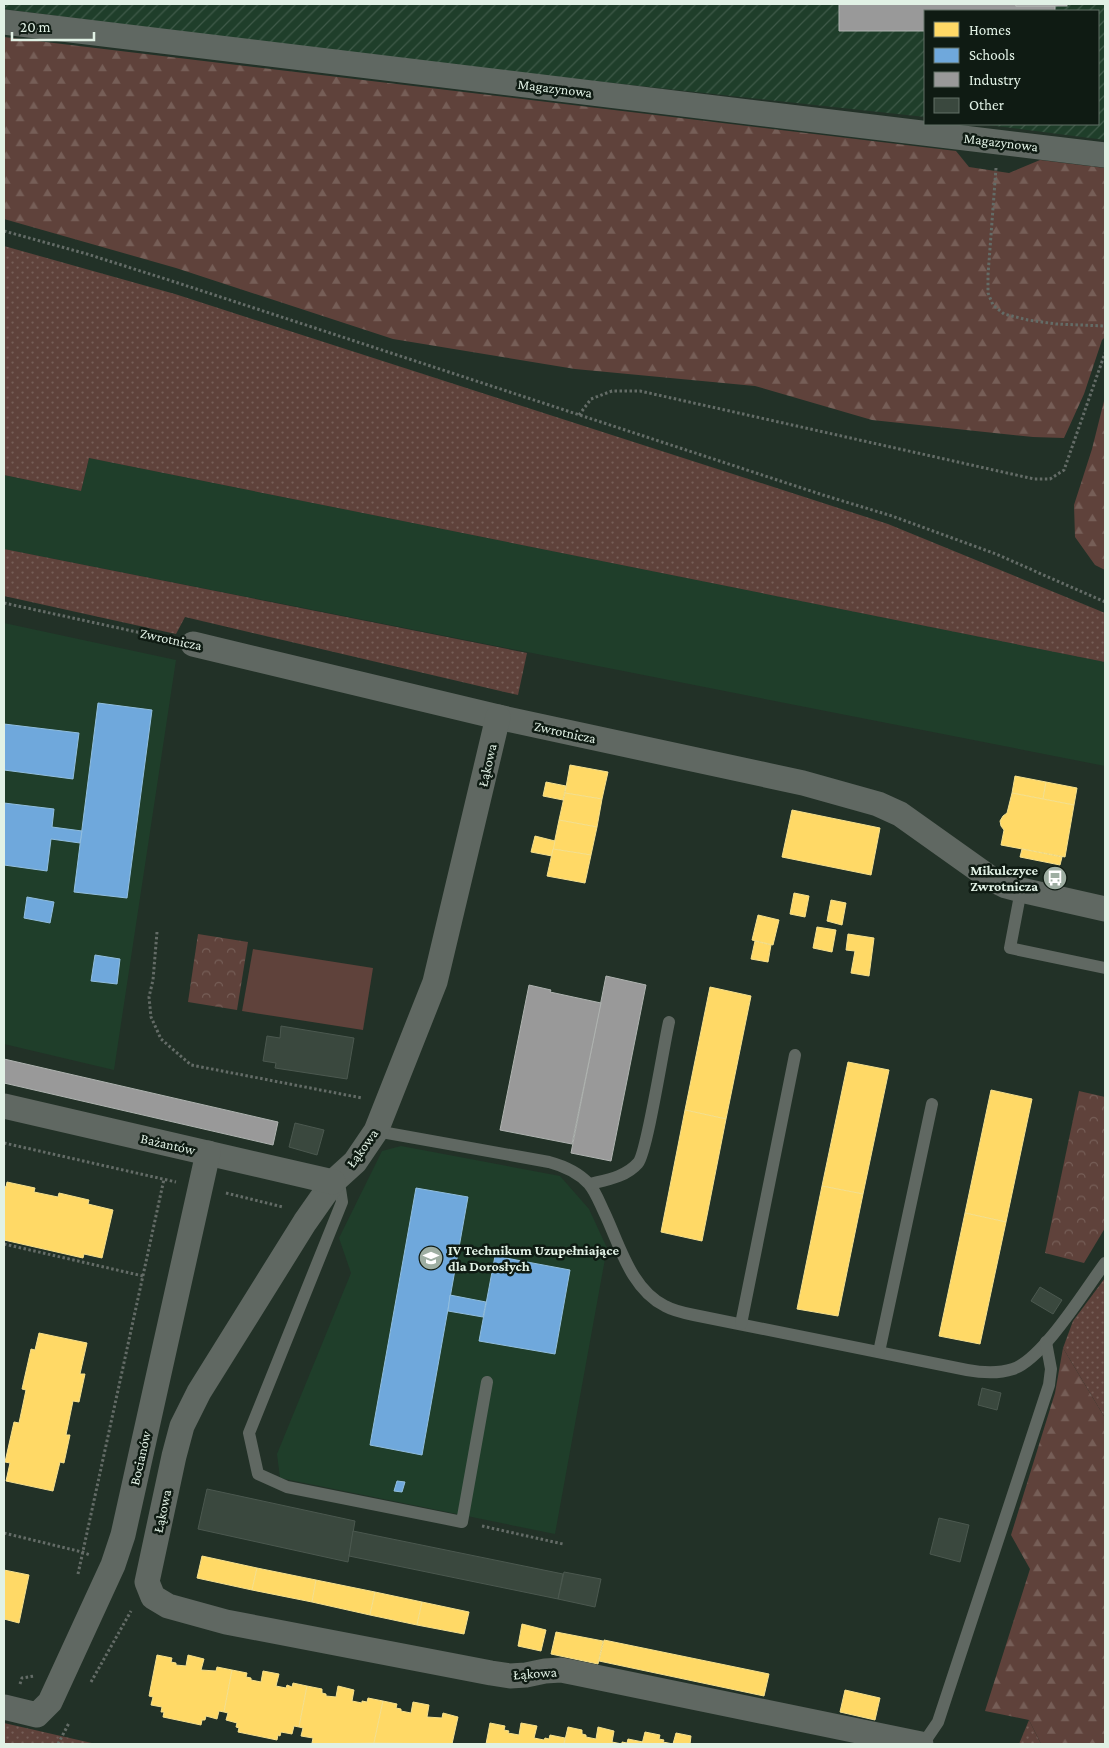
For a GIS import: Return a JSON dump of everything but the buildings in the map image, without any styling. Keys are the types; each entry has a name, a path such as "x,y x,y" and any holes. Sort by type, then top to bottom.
{"street":[{"name":"Magazynowa","path":"4,22 1105,155"},
{"name":"Zwrotnicza","path":"193,644 498,717 793,781 878,804 900,814 990,878 1006,886 1105,909"},
{"name":"Łąkowa","path":"498,717 435,982 376,1131 355,1162 333,1182 311,1213 200,1392 182,1426 147,1582 153,1597 168,1606 226,1622 501,1674 526,1675 545,1670 576,1672 922,1744"},
{"name":"Bażantów","path":"4,1106 333,1182"},
{"name":"Bocianów","path":"9,1708 37,1714 50,1702 113,1565 123,1535 208,1153"}],"lane":[{"path":"1021,890 1010,948 1105,968"},
{"path":"590,1184 622,1175 639,1163 669,1022"},
{"path":"741,1324 795,1055"},
{"path":"879,1352 932,1104"},
{"path":"376,1131 549,1162 566,1167 579,1174 590,1184 597,1197 634,1277 664,1306 677,1311 984,1373 1014,1369 1038,1352 1105,1263"},
{"path":"333,1182 340,1189 342,1202 249,1433 252,1454 258,1474 287,1487 462,1522 487,1382"},
{"path":"922,1744 938,1722 1049,1385 1050,1369 1046,1342"}],"path":[{"path":"997,142 988,275 988,293 993,305 1004,314 1028,320 1056,324 1105,326"},
{"path":"4,231 175,282 892,516 996,554 1105,602"},
{"path":"579,415 591,400 612,391 640,391 1034,479 1050,479 1064,470 1105,353"},
{"name":"Zwrotnicza","path":"4,603 193,644"},
{"path":"157,932 153,980 149,997 150,1017 161,1039 190,1065 387,1103"},
{"path":"4,1143 311,1213"},
{"path":"76,1579 164,1179"},
{"path":"4,1244 143,1276"},
{"path":"462,1522 563,1544"},
{"path":"4,1533 82,1552 113,1565"},
{"path":"88,1687 147,1582"},
{"path":"9,1708 22,1678 34,1676"},
{"path":"58,1744 71,1720"}],"shaded area":[{"path":"4,4 1105,4 1105,140 988,125 1099,125 1099,10 924,10 924,117 403,60 4,9"},
{"path":"89,458 1105,662 1105,766 4,549 4,475 81,491"},
{"path":"4,623 176,660 114,1070 4,1044"},
{"path":"401,1146 560,1176 589,1209 607,1248 555,1534 280,1478 277,1454 351,1273 339,1238 382,1151"}],"green space":[{"path":"4,37 956,151 969,167 1009,173 1040,160 1105,168 1105,337 1102,340 1084,394 1064,438 1033,437 872,420 755,386 575,369 393,339 176,268 4,219"},
{"path":"4,246 175,294 888,524 1105,613 1105,662 89,458 81,491 4,475"},
{"path":"1105,397 1105,570 1095,565 1075,537 1074,505 1092,449"},
{"path":"4,549 527,653 518,695 185,617 176,634 4,596"},
{"path":"198,934 248,942 237,1010 188,1002"},
{"path":"253,949 373,968 363,1030 242,1011"},
{"path":"1079,1091 1105,1097 1105,1228 1084,1263 1045,1253"},
{"path":"1105,1278 1105,1418 1063,1348 1073,1321"},
{"path":"1063,1348 1105,1418 1105,1744 1041,1744 1029,1720 985,1711 1030,1569 1011,1535 1055,1393"},
{"path":"1029,1720 1041,1744 1019,1744"},
{"path":"4,1723 96,1744 4,1744"}],"place":[{"name":"Mikulczyce Zwrotnicza","path":"1055,878"},
{"name":"IV Technikum Uzupełniające dla Dorosłych","path":"431,1258"}]}
